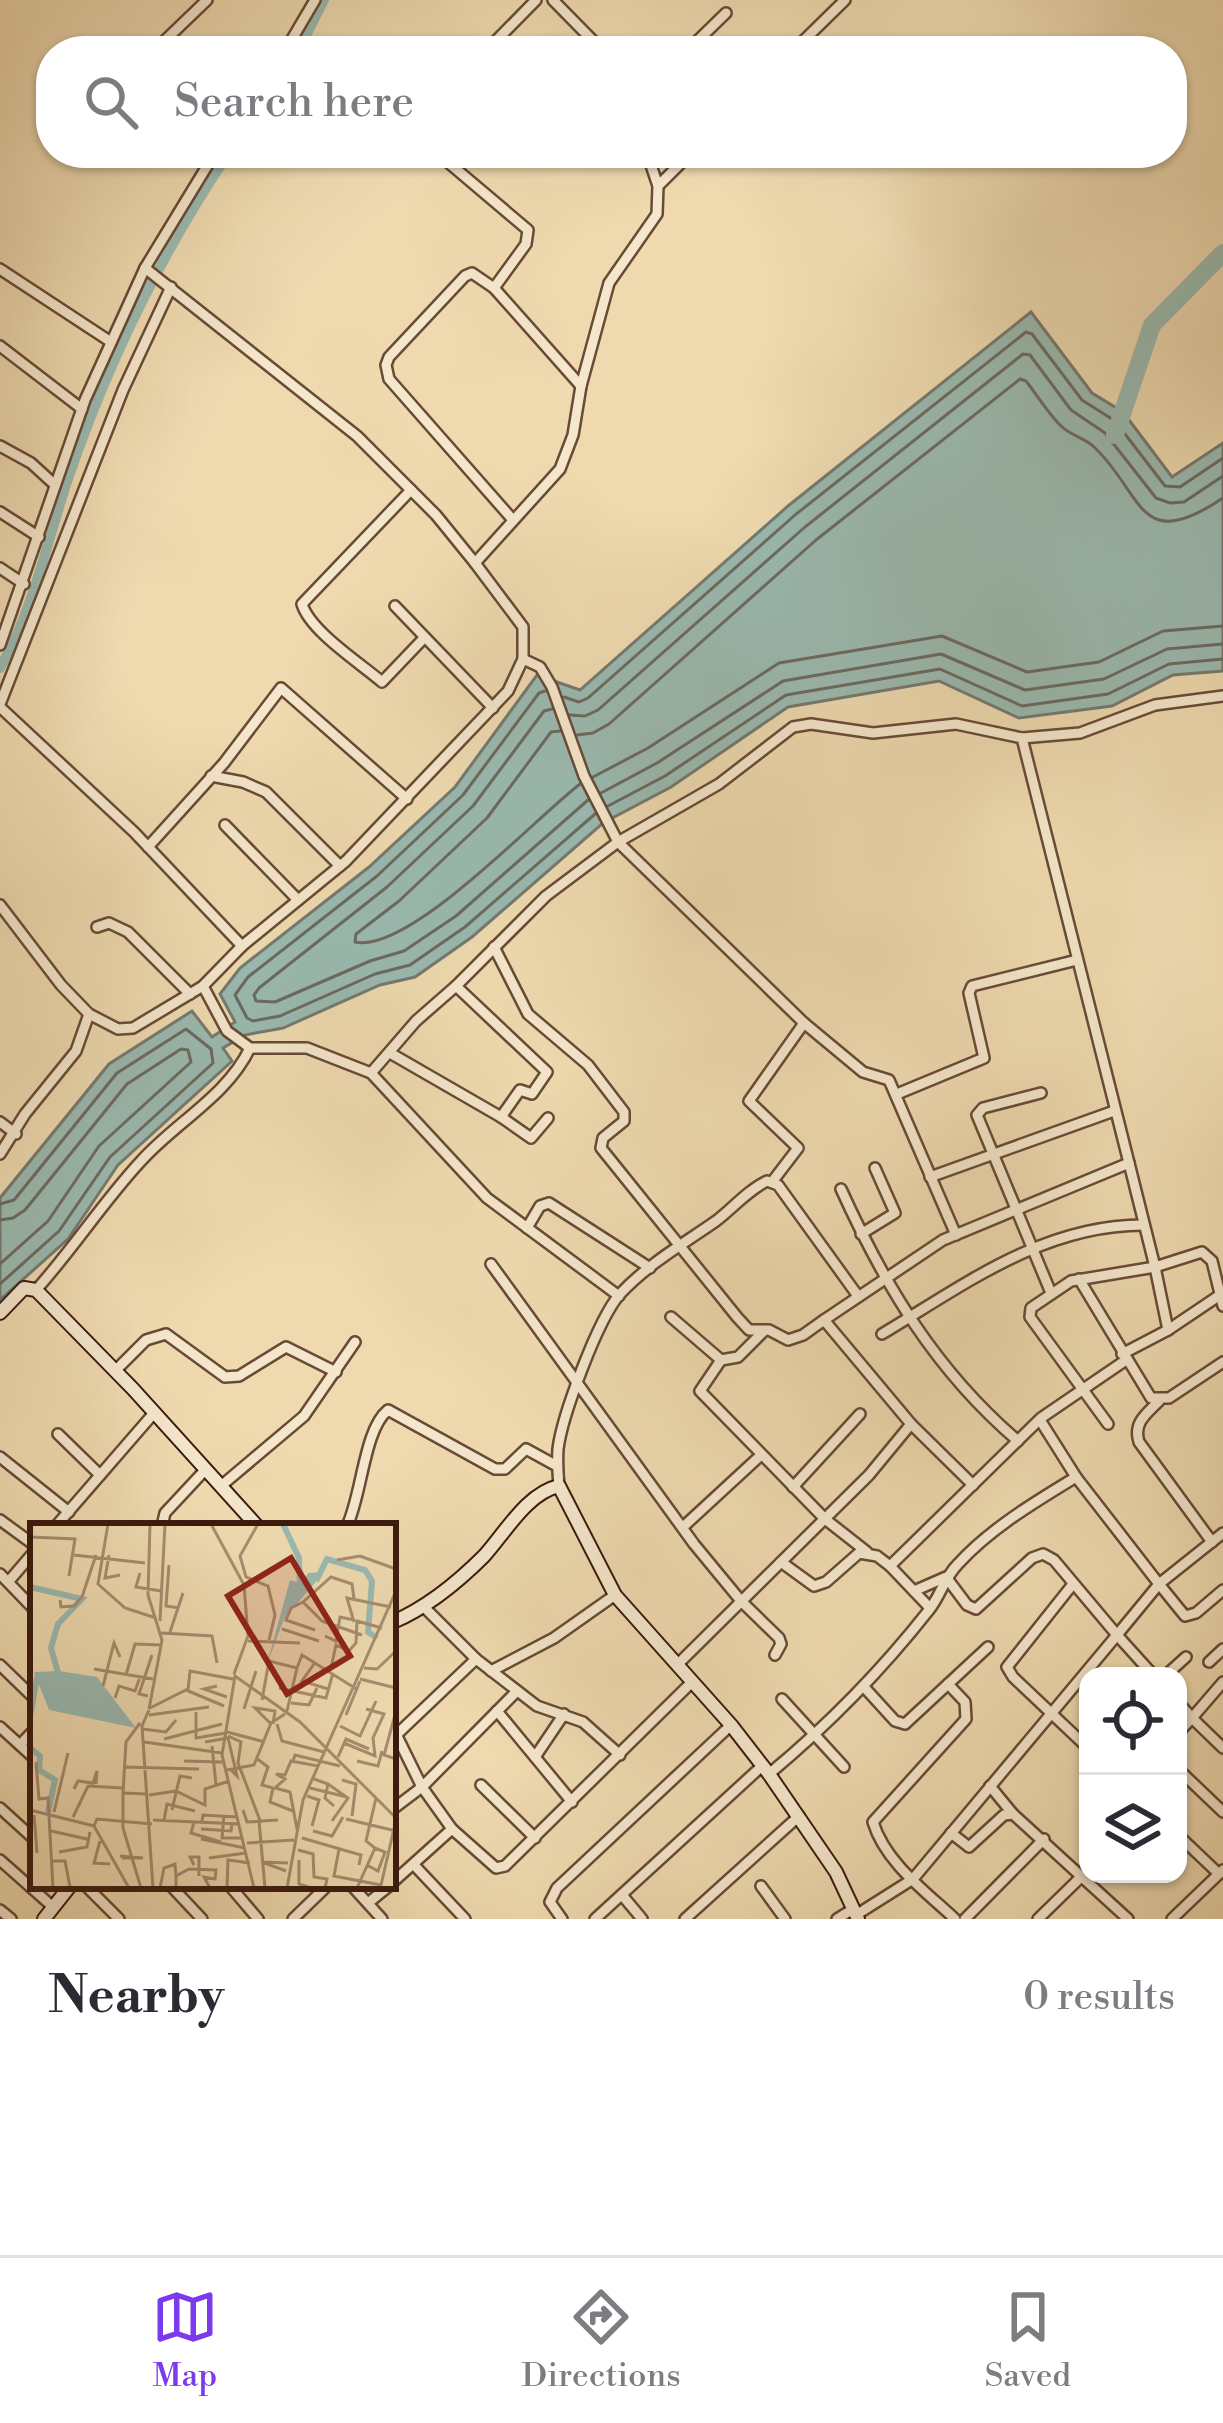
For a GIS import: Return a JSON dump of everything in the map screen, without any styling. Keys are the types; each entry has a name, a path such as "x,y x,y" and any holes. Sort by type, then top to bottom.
{"main road":[{"path":"0,1313 24,1288 36,1290 254,1523"},
{"path":"396,1621 425,1608 485,1555 508,1525 547,1490 559,1486 615,1595 765,1770 836,1872 856,1915"},
{"path":"44,1919 68,1889"}],"street":[{"path":"170,36 207,0"},
{"path":"294,36 314,0"},
{"path":"501,36 536,0"},
{"path":"553,0 588,36"},
{"path":"808,36 844,0"},
{"path":"703,36 727,13"},
{"path":"1,639 24,584 54,484 111,342 146,268 206,168"},
{"path":"455,168 528,230 526,244 494,288"},
{"path":"475,563 560,469 568,454 580,386 609,283 657,214 658,185 652,168"},
{"path":"658,185 676,168"},
{"path":"0,905 61,986 89,1014 118,1029 133,1028 203,986 242,946 340,866 493,708 508,691 523,659 523,627 411,490 327,409 146,268"},
{"path":"0,269 111,342"},
{"path":"513,520 389,380 389,357 472,273 494,288 580,386"},
{"path":"168,285 122,390 0,705 148,847 242,946"},
{"path":"0,346 82,409"},
{"path":"0,446 31,463 54,484"},
{"path":"411,490 302,604 303,612 382,682 424,638"},
{"path":"0,512 39,537"},
{"path":"0,568 24,584"},
{"path":"395,606 493,708"},
{"path":"523,659 540,667 549,682 584,776 618,842 804,1023 863,1072 885,1077 897,1094 956,1235"},
{"path":"148,847 281,688 407,800"},
{"path":"371,1073 416,1021 546,896 618,842 719,784 793,727 811,724 873,733 956,724 1022,738 1080,733 1155,704 1223,696"},
{"path":"1022,738 1168,1330"},
{"path":"211,776 243,782 266,793 340,866"},
{"path":"224,825 298,900"},
{"path":"97,927 115,924 128,932 190,994"},
{"path":"494,947 528,1014 588,1065 624,1112 624,1121 603,1138 602,1148 748,1330 794,1339 956,1235 1129,1163"},
{"path":"897,1094 984,1058 969,993 972,986 1077,960"},
{"path":"203,986 227,1031 250,1048 307,1048 371,1073 455,1168 619,1296"},
{"path":"456,986 548,1072 534,1093 520,1090 501,1118"},
{"path":"0,1154 25,1114 76,1051 89,1014"},
{"path":"559,1486 558,1445 602,1324 619,1296 678,1243 720,1218 758,1185 772,1182 798,1148 749,1101 804,1023"},
{"path":"36,1290 144,1157 228,1082 250,1048"},
{"path":"390,1053 531,1138 548,1118"},
{"path":"1041,1093 978,1111 1051,1293"},
{"path":"930,1177 1114,1111"},
{"path":"0,1122 16,1134"},
{"path":"861,1234 895,1213 875,1168"},
{"path":"772,1182 858,1296"},
{"path":"841,1189 884,1279 963,1392 1018,1441"},
{"path":"527,1228 542,1203 549,1203 650,1268"},
{"path":"881,1334 978,1274 1034,1248 1108,1225 1143,1226"},
{"path":"890,1566 1040,1420 1084,1389 1124,1357 1222,1301 1212,1261 1202,1252 1155,1267 1078,1280 1036,1301 1030,1317 1084,1389 1108,1424"},
{"path":"491,1264 682,1527 741,1601 779,1638 775,1655"},
{"path":"1078,1280 1143,1389 1159,1401"},
{"path":"671,1317 721,1360"},
{"path":"824,1320 911,1424 973,1485"},
{"path":"765,1330 737,1357 721,1360 700,1390 825,1519 890,1566 930,1608"},
{"path":"115,1371 146,1340 166,1334 225,1377 239,1376 286,1347 336,1372"},
{"path":"221,1486 304,1416 355,1342"},
{"path":"1212,1542 1136,1432 1159,1401 1223,1363"},
{"path":"348,1523 374,1431 388,1410 495,1469 505,1469 526,1449 557,1466"},
{"path":"59,1523 154,1413"},
{"path":"793,1487 860,1414"},
{"path":"1040,1420 1076,1477 1185,1616 1196,1613 1223,1590"},
{"path":"676,1665 869,1475 911,1424"},
{"path":"58,1434 100,1475"},
{"path":"682,1527 760,1456"},
{"path":"0,1457 69,1512"},
{"path":"163,1523 165,1513 206,1469"},
{"path":"595,1919 765,1770 814,1737 864,1687 930,1608 946,1576 973,1549 1076,1477"},
{"path":"0,1520 30,1546"},
{"path":"837,1919 856,1915 913,1879 1159,1584 1223,1533"},
{"path":"30,1552 4,1578 30,1605"},
{"path":"781,1562 807,1583 820,1586 853,1557 867,1552"},
{"path":"946,1576 971,1609 981,1606 1037,1554 1049,1556 1146,1667"},
{"path":"914,1591 946,1576"},
{"path":"1073,1583 1007,1666 1012,1677 1079,1739"},
{"path":"490,1671 554,1638 615,1595"},
{"path":"425,1608 490,1671 545,1711 583,1722 620,1754"},
{"path":"864,1687 896,1721 905,1724 988,1646"},
{"path":"1209,1662 1223,1649"},
{"path":"1175,1667 1186,1657"},
{"path":"396,1732 476,1658"},
{"path":"0,1665 30,1694"},
{"path":"396,1738 452,1829 496,1868 514,1859 692,1682"},
{"path":"1187,1723 1223,1682"},
{"path":"948,1684 965,1702 966,1720 873,1822 888,1853 955,1919"},
{"path":"396,1807 422,1787 517,1691"},
{"path":"782,1700 844,1767"},
{"path":"497,1712 572,1802"},
{"path":"1187,1712 1223,1748"},
{"path":"535,1757 564,1714"},
{"path":"562,1919 550,1902 557,1888 731,1725"},
{"path":"0,1727 30,1754"},
{"path":"20,1745 30,1734"},
{"path":"1184,1775 1223,1812"},
{"path":"481,1785 535,1838"},
{"path":"990,1786 1013,1814 1079,1873"},
{"path":"0,1808 30,1835"},
{"path":"951,1833 969,1847 1004,1815 1013,1814"},
{"path":"686,1919 799,1816"},
{"path":"396,1880 452,1829"},
{"path":"965,1919 1044,1839"},
{"path":"1172,1919 1221,1872 1187,1843"},
{"path":"0,1860 30,1887"},
{"path":"413,1865 465,1919"},
{"path":"1038,1919 1079,1879"},
{"path":"1090,1883 1128,1919"},
{"path":"761,1886 785,1919"},
{"path":"33,1889 53,1907"},
{"path":"89,1889 119,1919"},
{"path":"174,1889 202,1919"},
{"path":"233,1889 258,1919"},
{"path":"293,1919 324,1889"},
{"path":"355,1889 382,1919"},
{"path":"368,1904 385,1889"},
{"path":"622,1894 642,1919"},
{"path":"1107,1919 1117,1908"},
{"path":"0,1910 11,1919"}],"water":[{"path":"1031,312 1092,393 1123,412 1172,477 1223,443 1223,671 1173,675 1112,706 1019,718 939,681 788,707 671,787 603,823 472,937 415,977 380,985 283,1028 245,1035 223,1048 232,1061 118,1165 68,1239 0,1300 0,1198 109,1064 192,1011 212,1037 235,1022 220,994 240,968 369,867 455,787 537,675 580,690 788,506"}],"waterway":[{"path":"306,36 324,0"},
{"path":"0,668 31,598 69,476 119,350 181,229 220,168"},
{"path":"1115,435 1152,325 1223,253"}]}
